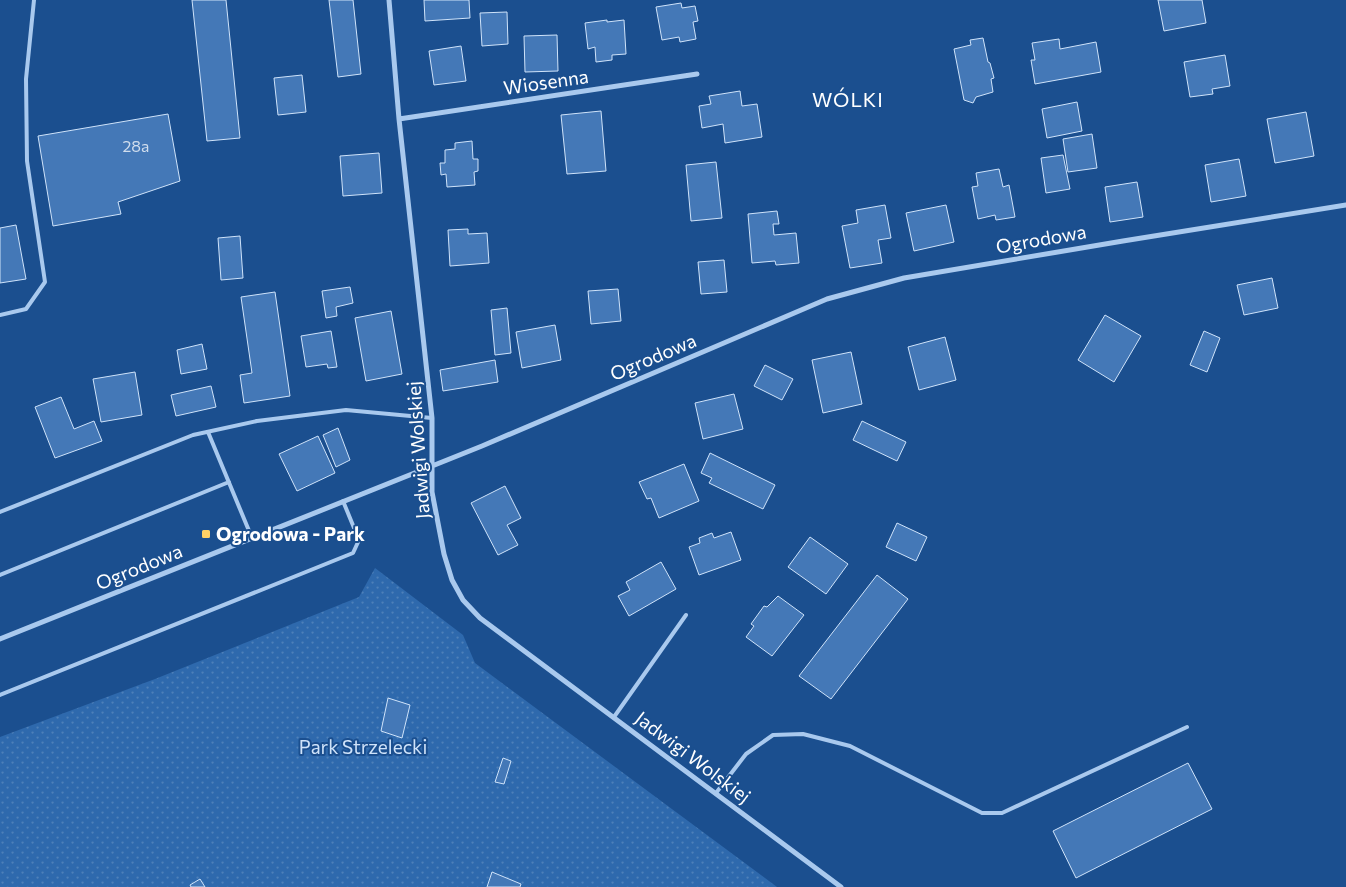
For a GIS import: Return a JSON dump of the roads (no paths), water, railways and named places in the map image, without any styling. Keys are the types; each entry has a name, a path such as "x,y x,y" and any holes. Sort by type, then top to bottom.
{"street":[{"name":"Jadwigi Wolskiej","path":"389,0 399,119 432,418 432,492 444,554 452,580 463,600 480,618 841,887"},
{"name":"Wiosenna","path":"399,119 696,74"},
{"name":"Ogrodowa","path":"0,639 432,466 827,299 904,278 1123,240 1346,205"}],"lane":[{"path":"0,315 26,310 45,282 27,161 26,79 34,0"},
{"path":"0,512 193,435 257,421 346,410 432,418"},
{"path":"208,432 252,538"},
{"path":"0,575 229,482"},
{"path":"0,694 353,553 359,540 344,501"},
{"path":"614,717 686,615"},
{"path":"716,793 746,754 773,735 803,734 850,746 982,813 1002,813 1187,727"}],"place":[{"name":"Ogrodowa - Park","path":"206,534"}],"district":[{"name":"WÓLKI","path":"848,100"}],"park label":[{"name":"Park Strzelecki","path":"363,747"}]}
